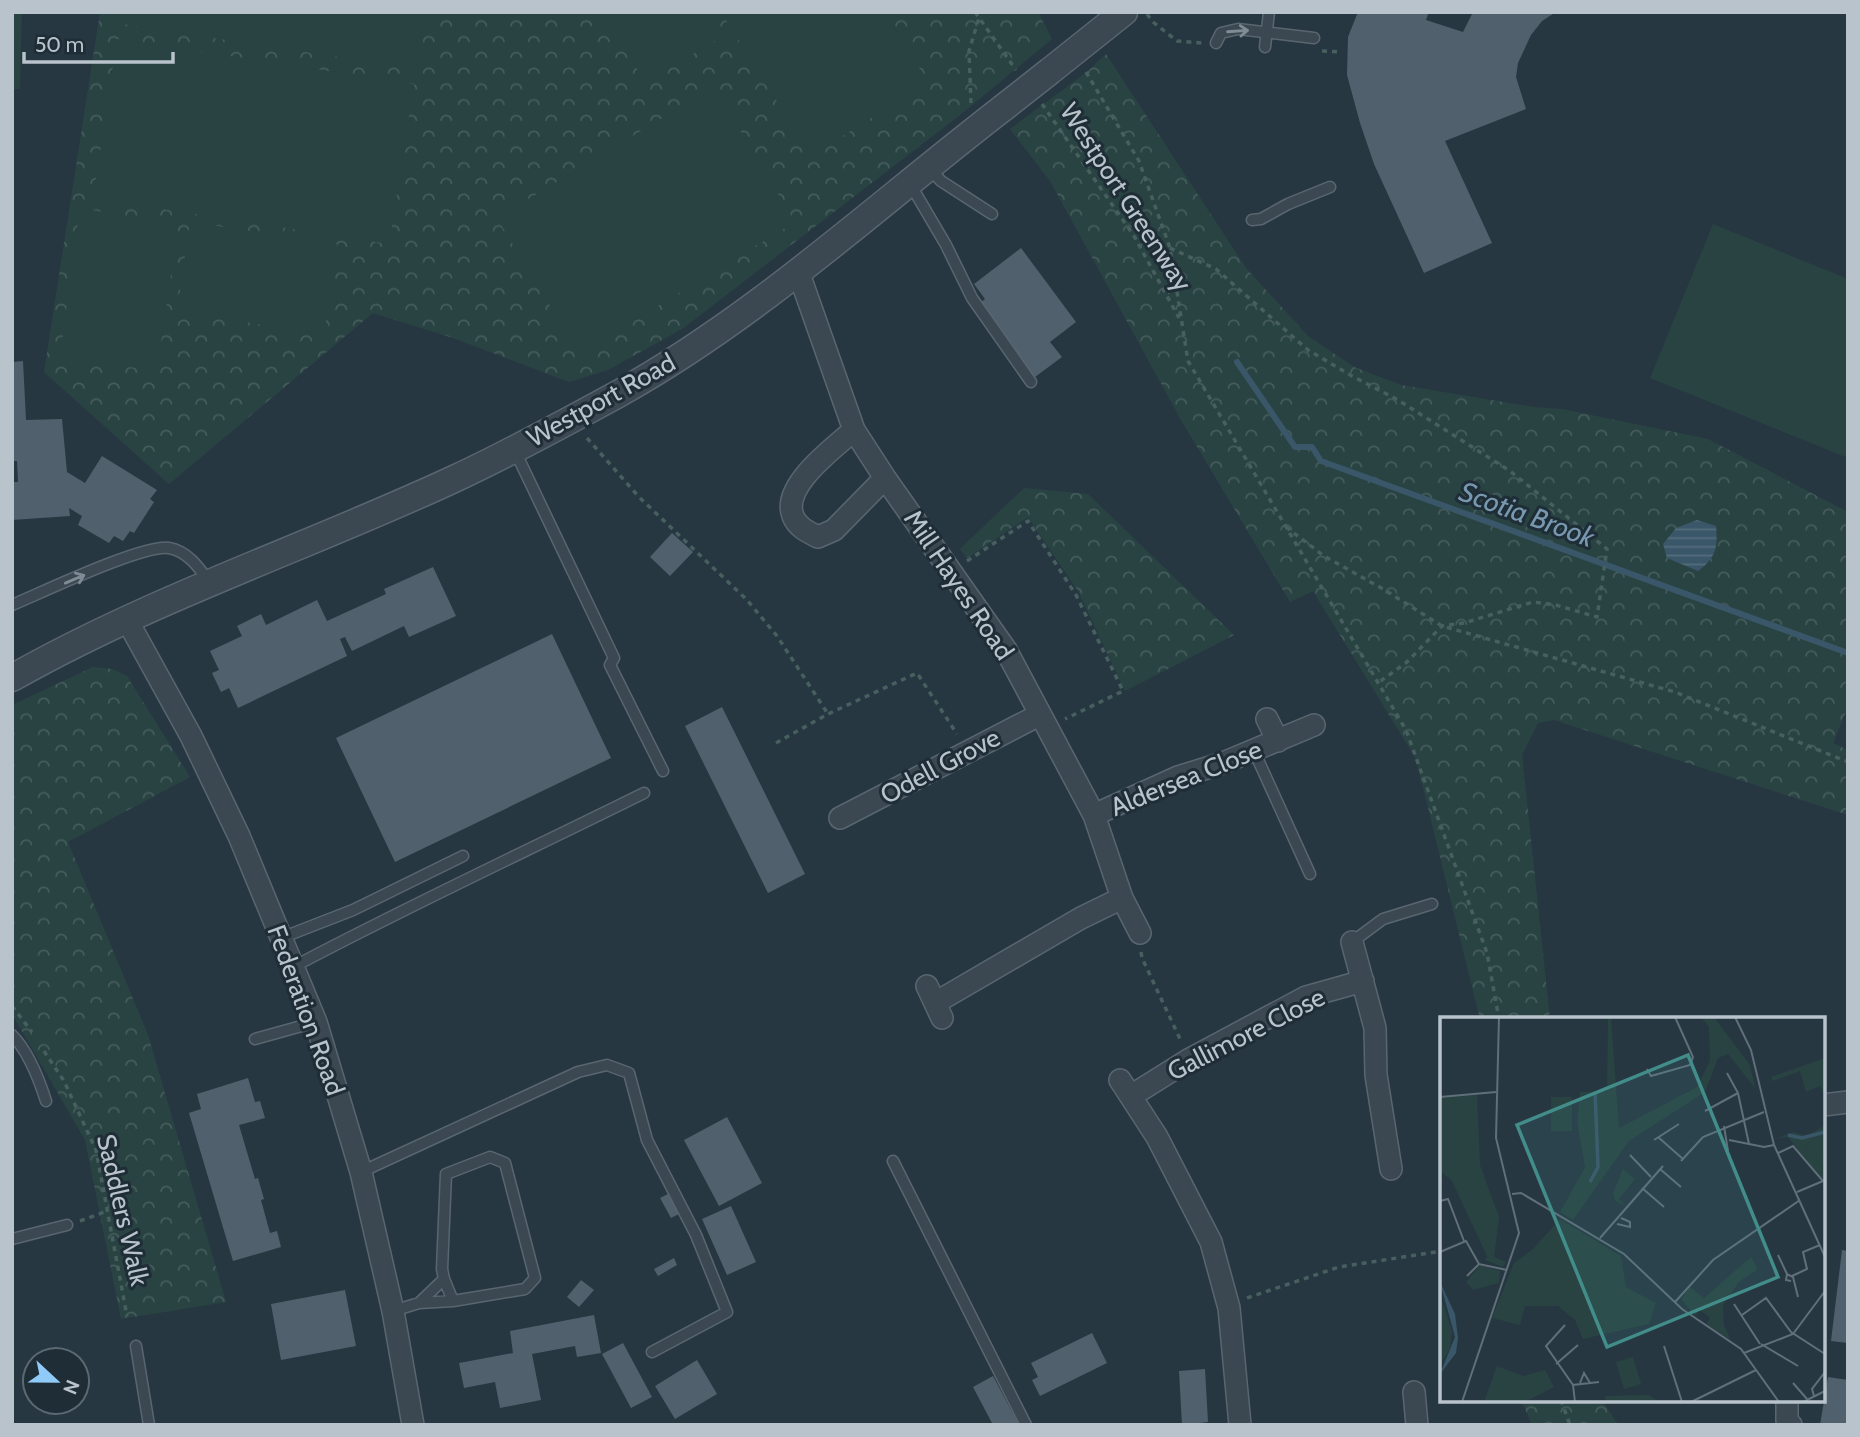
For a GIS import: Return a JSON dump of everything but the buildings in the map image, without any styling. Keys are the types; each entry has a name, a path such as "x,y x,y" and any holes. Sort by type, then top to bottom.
{"street":[{"name":"Westport Road","path":"12,678 55,654 127,621 455,478 619,393 707,340 1124,12"},
{"name":"Mill Hayes Road","path":"798,271 854,430 1006,650 1094,814 1122,898 1140,933"},
{"path":"854,430 796,486 790,502 793,517 801,527 818,537 834,530 885,478"},
{"name":"Federation Road","path":"127,621 191,736 239,836 316,1022 361,1172 393,1311 413,1425"},
{"name":"Aldersea Close","path":"1267,719 1278,741"},
{"name":"Odell Grove","path":"840,818 967,751 1043,721"},
{"name":"Aldersea Close","path":"1094,814 1178,777 1223,764 1314,725"},
{"path":"935,1002 1081,918 1122,898"},
{"path":"1352,942 1375,1028 1376,1075 1391,1169"},
{"name":"Gallimore Close","path":"1229,1308 1211,1241 1157,1137 1126,1088 1190,1059 1306,997 1363,981"},
{"path":"1825,1105 1848,1102"},
{"path":"1229,1308 1240,1425"},
{"path":"1414,1392 1417,1425"},
{"path":"1787,1402 1787,1421 1791,1425"}],"lane":[{"path":"1265,47 1269,12"},
{"path":"1216,43 1221,33 1237,29 1314,38"},
{"path":"919,174 941,181 992,214"},
{"path":"919,174 946,245 972,298 1031,382"},
{"path":"1252,220 1261,219 1288,204 1330,187"},
{"path":"514,448 614,658 610,665 663,771"},
{"path":"12,605 124,559 159,548 171,548 188,557 200,568 210,584"},
{"path":"1254,751 1310,874"},
{"path":"293,967 643,793"},
{"path":"281,938 353,910 463,856"},
{"path":"1352,942 1383,919 1432,904"},
{"path":"255,1039 316,1022"},
{"path":"12,1035 20,1043 42,1086 46,1101"},
{"path":"361,1172 578,1072 607,1065 629,1073 647,1140 696,1235 727,1312 652,1352"},
{"path":"393,1311 419,1303 453,1301 525,1289 534,1278 505,1163 490,1157 446,1174 442,1269 453,1301"},
{"path":"893,1161 1026,1425"},
{"path":"12,1239 67,1225"},
{"path":"419,1303 444,1279"},
{"path":"136,1346 149,1425"}],"path":[{"path":"975,12 1020,75"},
{"path":"1146,12 1153,22 1177,41 1216,43"},
{"path":"1605,12 1612,12"},
{"path":"966,136 971,102 969,51 979,18"},
{"path":"1074,52 1139,161 1170,247 1188,360 1406,730 1482,940 1499,1017"},
{"name":"Westport Greenway","path":"1035,94 1134,236 1182,323"},
{"path":"1170,247 1216,269 1308,350 1398,400 1510,471 1607,549 1597,617 1556,605 1533,602 1464,623 1442,626 1407,662 1377,683"},
{"path":"571,418 639,498 747,600 777,636 828,714"},
{"path":"951,572 1028,521 1076,595 1123,691 1043,721"},
{"path":"1284,525 1324,556 1384,589 1442,626 1675,692 1848,762"},
{"path":"776,743 828,714 917,673 967,751"},
{"path":"1140,933 1142,958 1190,1059"},
{"path":"12,1006 37,1040"},
{"name":"Saddlers Walk","path":"44,1051 64,1081 96,1150 127,1316"},
{"path":"67,1225 107,1211"},
{"path":"1229,1308 1254,1294 1339,1267 1440,1251"},
{"path":"1562,1402 1570,1425"}],"green space":[{"path":"12,12 22,12 20,89 12,89"},
{"path":"100,12 1038,12 1052,39 960,115 682,329 608,370 569,382 453,338 373,313 169,484 44,372"},
{"path":"125,12 425,12 416,69 123,24"},
{"path":"603,12 705,12 720,38 645,82"},
{"path":"721,12 885,12 928,82 811,156"},
{"path":"117,39 414,84 389,244 93,198"},
{"path":"1106,54 1246,268 1308,336 1354,367 1401,385 1534,407 1562,409 1708,439 1848,512 1848,707 1833,743 1848,750 1848,815 1554,720 1538,723 1522,755 1550,1017 1480,1017 1416,759 1313,591 1290,602 1181,420 1050,181 1010,129 1087,72"},
{"path":"714,87 795,222 579,354 497,218"},
{"path":"80,208 178,225 157,371 60,357"},
{"path":"190,222 337,244 324,334 177,312"},
{"path":"1713,224 1848,279 1848,458 1650,378"},
{"path":"1024,488 1088,494 1234,635 1125,691 1078,591 1028,517 967,558 960,549"},
{"path":"93,667 112,669 127,676 190,777 68,842 148,1035 226,1302 121,1319 85,1140 12,1014 12,705"},
{"path":"1522,1402 1603,1402 1618,1425 1532,1425"}],"water":[{"path":"1697,520 1716,526 1717,533 1712,557 1698,571 1667,558 1663,544 1676,528"}],"waterway":[{"name":"Scotia Brook","path":"1237,362 1295,447 1312,447 1321,461 1848,653"}]}
